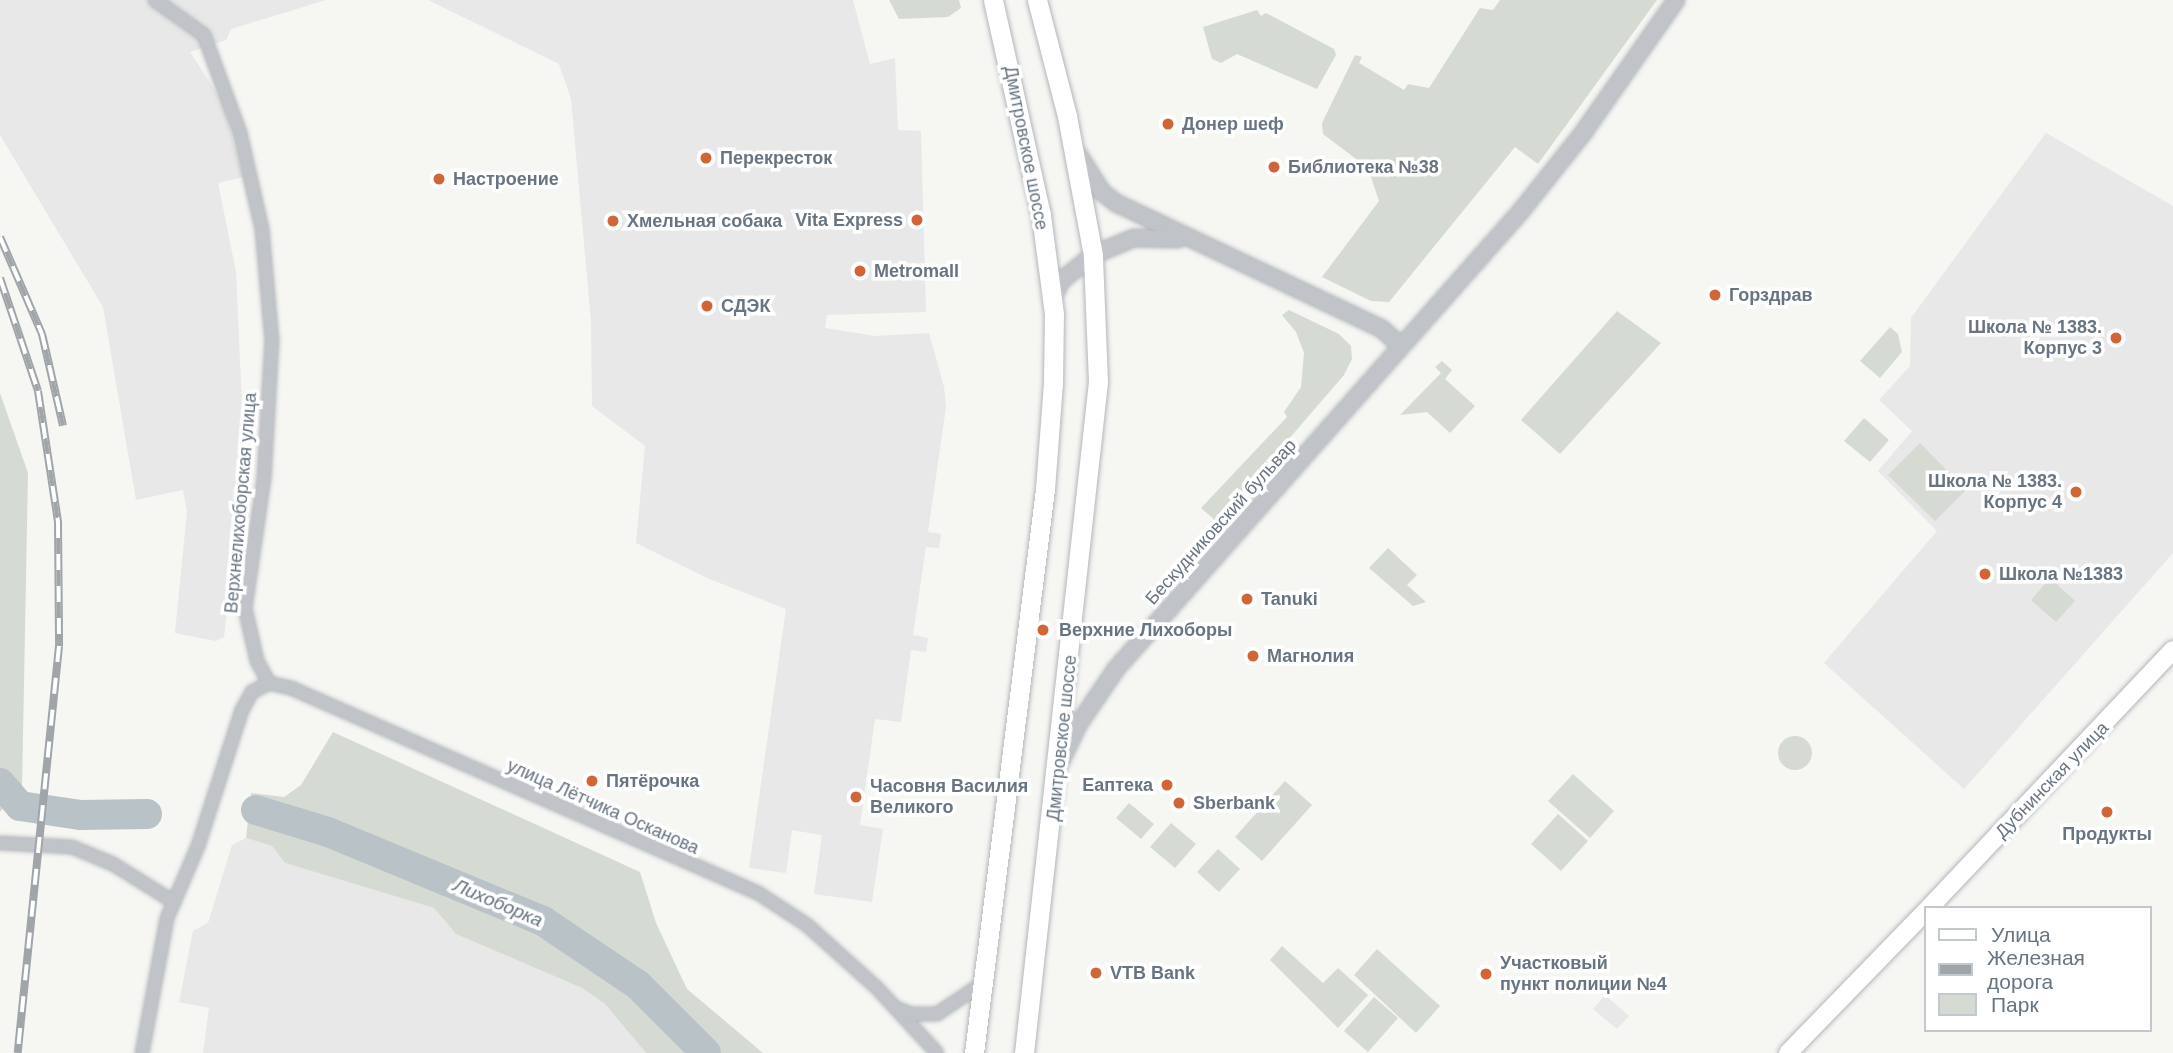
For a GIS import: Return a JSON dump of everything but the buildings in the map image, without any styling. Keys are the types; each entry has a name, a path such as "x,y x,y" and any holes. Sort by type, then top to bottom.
{"main road":[{"name":"Дмитровское шоссе","path":"974,1053 1045,489 1053,383 1053,298 1026,134 993,0"},
{"name":"Дмитровское шоссе","path":"1024,1053 1058,767 1098,382 1093,255 1073,144 1037,0"},
{"name":"Дубнинская улица","path":"1931,906 2173,650"},
{"name":"Дубнинская улица","path":"1788,1053 1924,913"}],"street":[{"name":"Верхнелихоборская улица","path":"155,0 204,35 240,133 262,229 272,340 264,478 245,608 257,661 269,683"},
{"name":"Бескудниковский бульвар","path":"1058,767 1078,725 1116,669 1553,174 1676,0"},
{"path":"1073,144 1102,192 1190,241 1382,329 1401,346"},
{"path":"1053,298 1068,274 1093,255 1134,238 1155,236 1190,241"},
{"path":"142,1053 158,954 174,902 198,846 242,710 252,692 269,683"},
{"name":"улица Лётчика Осканова","path":"269,683 290,688 758,893 807,925 896,1008 937,1053"},
{"path":"0,843 72,847 113,864 174,902"},
{"path":"896,1008 912,1014 937,1014 983,983"}],"shaded area":[{"path":"0,0 326,0 231,29 226,40 190,52 222,101 243,177 218,183 236,272 244,450 224,637 216,641 175,633 187,511 183,490 136,500 103,307 0,135"},
{"path":"428,0 853,0 870,64 895,58 898,130 921,131 926,312 827,315 825,328 875,336 929,333 944,387 946,407 928,532 941,534 939,548 926,547 913,635 928,638 926,652 911,650 901,722 875,719 860,825 883,829 872,902 814,894 822,835 792,830 786,873 749,868 786,609 707,578 636,543 645,446 592,406 591,321 571,99 559,64"},
{"path":"2046,133 2173,206 2173,553 1964,789 1824,663 1937,531 1878,471 1912,431 1879,400 1910,366 1911,318"},
{"path":"246,838 272,846 285,863 434,908 456,934 582,988 605,1004 646,1053 203,1053 209,1008 179,1002 193,931 208,923 232,845"},
{"path":"1605,995 1629,1016 1617,1029 1593,1009"}],"green space":[{"path":"889,0 959,0 961,8 948,17 899,19"},
{"path":"1500,0 1657,0 1538,164 1515,147 1389,302 1371,301 1322,277 1379,201 1368,168 1323,134 1322,123 1355,55 1362,57 1359,63 1404,90 1408,84 1429,88 1480,8 1493,10"},
{"path":"1257,10 1261,16 1266,13 1334,49 1336,55 1317,89 1237,54 1221,63 1212,59 1203,27"},
{"path":"1289,310 1339,334 1351,346 1352,359 1344,375 1217,522 1201,508 1287,417 1284,412 1301,387 1304,353 1296,332 1282,315"},
{"path":"1617,311 1661,343 1560,454 1521,420"},
{"path":"1890,327 1898,334 1902,352 1880,378 1860,361"},
{"path":"1442,361 1452,370 1445,379 1475,406 1450,433 1427,412 1400,415 1441,373 1435,367"},
{"path":"0,393 28,473 22,787 0,812"},
{"path":"1864,418 1889,440 1870,462 1844,441"},
{"path":"1920,443 1966,490 1935,521 1888,475"},
{"path":"1388,548 1417,575 1407,585 1426,602 1413,606 1369,568"},
{"path":"2050,578 2075,601 2056,622 2031,600"},
{"path":"333,732 640,872 656,923 687,989 763,1053 646,1053 605,1004 582,988 456,934 434,908 285,863 272,846 246,838 251,793 284,797 301,785"},
{"path":"1795,736 1807,741 1812,753 1807,765 1795,770 1783,765 1778,753 1783,741"},
{"path":"1573,774 1614,811 1590,838 1548,801"},
{"path":"1285,781 1312,805 1262,861 1235,837"},
{"path":"1129,803 1154,824 1141,839 1116,818"},
{"path":"1558,814 1588,841 1561,871 1531,844"},
{"path":"1171,823 1196,844 1175,868 1150,847"},
{"path":"1218,849 1240,869 1219,892 1197,872"},
{"path":"1282,946 1323,983 1338,968 1368,995 1338,1028 1270,960"},
{"path":"1377,949 1440,1006 1416,1033 1354,975"},
{"path":"1374,997 1398,1018 1368,1052 1344,1031"}],"waterway":[{"name":"Лихоборка","path":"0,783 20,806 81,815 147,814"},
{"name":"Лихоборка","path":"256,810 328,832 543,921 638,985 706,1053"}],"railway":[{"path":"0,237 42,334 63,426"},
{"path":"0,278 38,391 58,522 59,646 18,1053"}],"place":[{"name":"Донер шеф","path":"1168,124"},
{"name":"Перекресток","path":"706,158"},
{"name":"Библиотека №38","path":"1274,167"},
{"name":"Настроение","path":"439,179"},
{"name":"Vita Express","path":"917,220"},
{"name":"Хмельная собака","path":"613,221"},
{"name":"Metromall","path":"860,271"},
{"name":"Горздрав","path":"1715,295"},
{"name":"СДЭК","path":"707,306"},
{"name":"Школа № 1383. Корпус 3","path":"2116,338"},
{"name":"Школа № 1383. Корпус 4","path":"2076,492"},
{"name":"Школа №1383","path":"1985,574"},
{"name":"Tanuki","path":"1247,599"},
{"name":"Верхние Лихоборы","path":"1043,630"},
{"name":"Магнолия","path":"1253,656"},
{"name":"Пятёрочка","path":"592,781"},
{"name":"Еаптека","path":"1167,785"},
{"name":"Часовня Василия Великого","path":"856,797"},
{"name":"Sberbank","path":"1179,803"},
{"name":"Продукты","path":"2107,812"},
{"name":"VTB Bank","path":"1096,973"},
{"name":"Участковый пункт полиции №4","path":"1486,974"}]}
